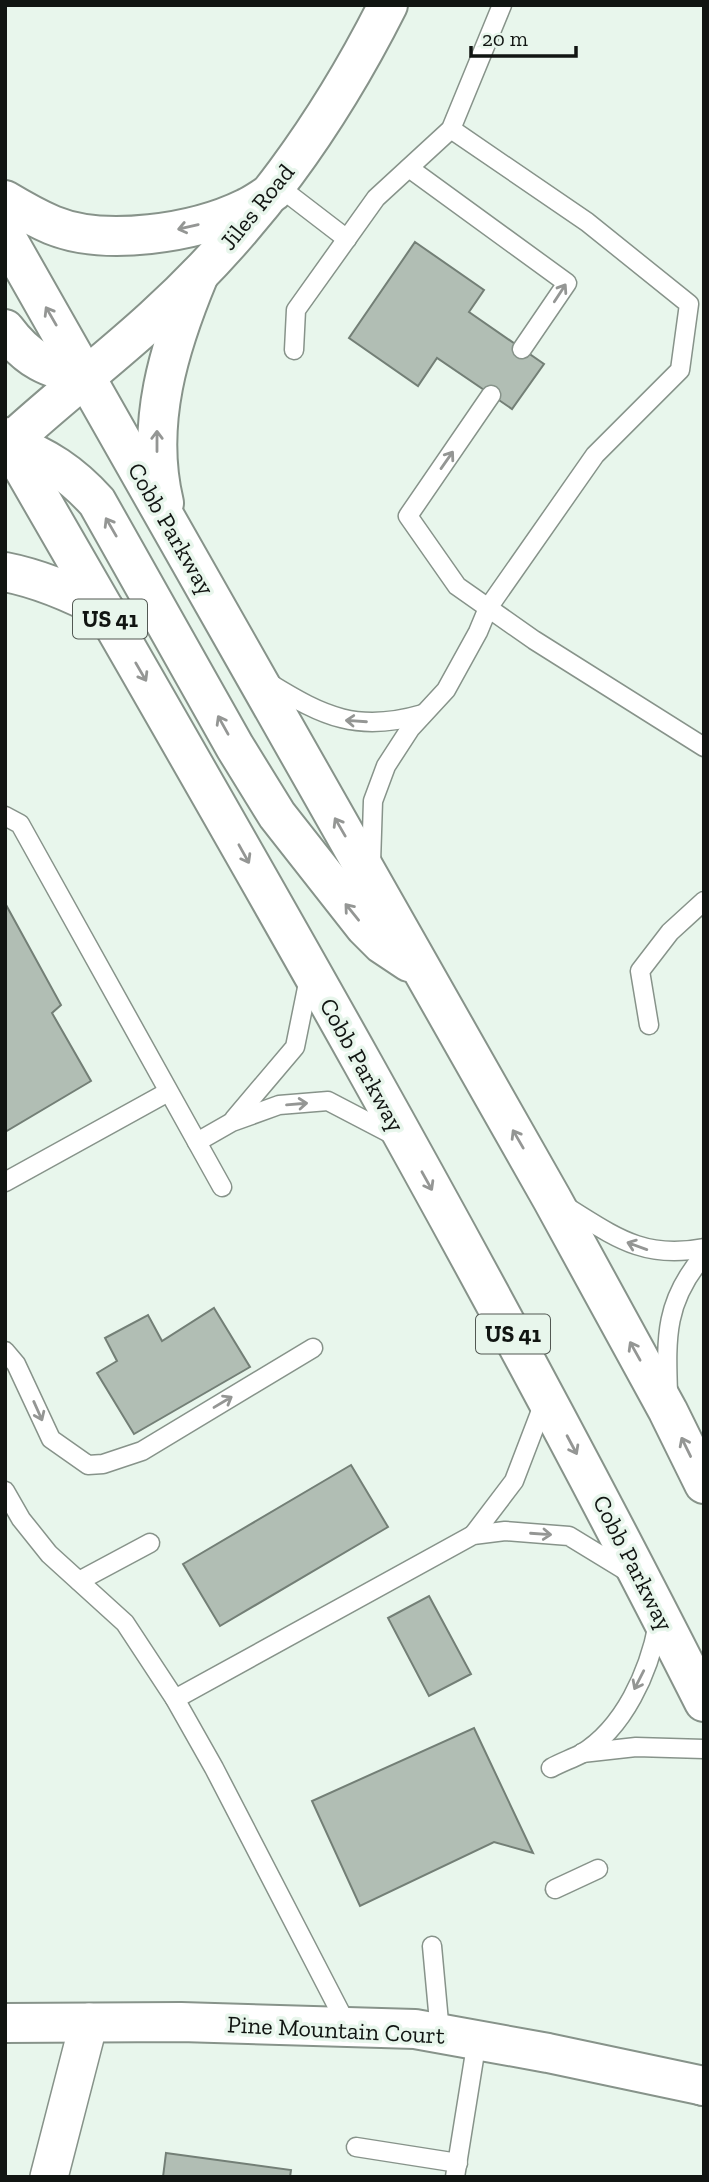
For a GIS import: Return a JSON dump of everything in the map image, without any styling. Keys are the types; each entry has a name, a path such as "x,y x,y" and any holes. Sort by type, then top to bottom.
{"main road":[{"name":"Jiles Road","path":"6,442 153,319 199,275 276,189 366,49 388,5"},
{"path":"5,200 54,226 87,233 123,235 186,228 216,220 246,208 276,189"},
{"name":"Cobb Parkway","path":"5,235 552,1199 668,1411 704,1484"},
{"path":"173,531 163,500 157,466 157,427 170,353 199,275"},
{"path":"5,329 19,348 33,358 64,372 85,376"},
{"path":"6,442 45,458 75,480 97,502 235,747 277,815 365,927 382,944 423,971"},
{"name":"Cobb Parkway","path":"6,442 105,610 547,1397 704,1702"},
{"path":"5,572 52,585 105,610"},
{"name":"Pine Mountain Court","path":"5,2023 181,2022 415,2029 704,2086"}],"street":[{"path":"49,2177 89,2022"}],"lane":[{"path":"294,350 296,310 376,198 451,129 502,5"},
{"path":"371,881 373,801 386,766 423,714 446,690 488,608 595,455 680,370 689,304 587,222 451,129"},
{"path":"409,167 567,283 522,349"},
{"path":"276,189 347,239"},
{"path":"491,395 408,516 457,586 555,654 704,747"},
{"path":"253,673 324,715 344,720 385,722 423,714"},
{"path":"5,816 20,824 222,1187"},
{"path":"649,1025 640,971 670,932 704,901"},
{"path":"232,1122 295,1047 310,972"},
{"path":"5,1182 168,1092"},
{"path":"197,1142 232,1122 279,1105 328,1101 405,1142"},
{"path":"552,1199 626,1242 652,1251 682,1252 704,1248"},
{"path":"668,1411 668,1326 675,1299 689,1272 704,1255"},
{"path":"5,1351 16,1363 51,1438 88,1465 103,1464 142,1451 313,1348"},
{"path":"473,1535 514,1481 547,1397"},
{"path":"5,1491 21,1519 49,1554 125,1623 175,1699 214,1768 348,2027"},
{"path":"175,1699 473,1535 505,1531 569,1536 643,1581"},
{"path":"79,1581 149,1543"},
{"path":"551,1768 582,1753 620,1719 652,1655 660,1616"},
{"path":"582,1753 636,1747 704,1749"},
{"path":"555,1889 598,1869"},
{"path":"432,1946 440,2033"},
{"path":"356,2147 456,2170 477,2040"}],"building":[{"path":"415,242 484,290 469,312 544,364 512,409 437,358 418,386 349,338"},
{"path":"5,903 61,1005 52,1013 91,1081 5,1132"},
{"path":"214,1308 250,1367 134,1434 97,1373 117,1361 105,1338 148,1315 162,1341"},
{"path":"351,1465 388,1527 220,1626 183,1564"},
{"path":"429,1596 471,1674 429,1696 388,1618"},
{"path":"474,1728 533,1853 494,1842 360,1906 312,1801"},
{"path":"166,2153 291,2170 290,2177 163,2177"}]}
